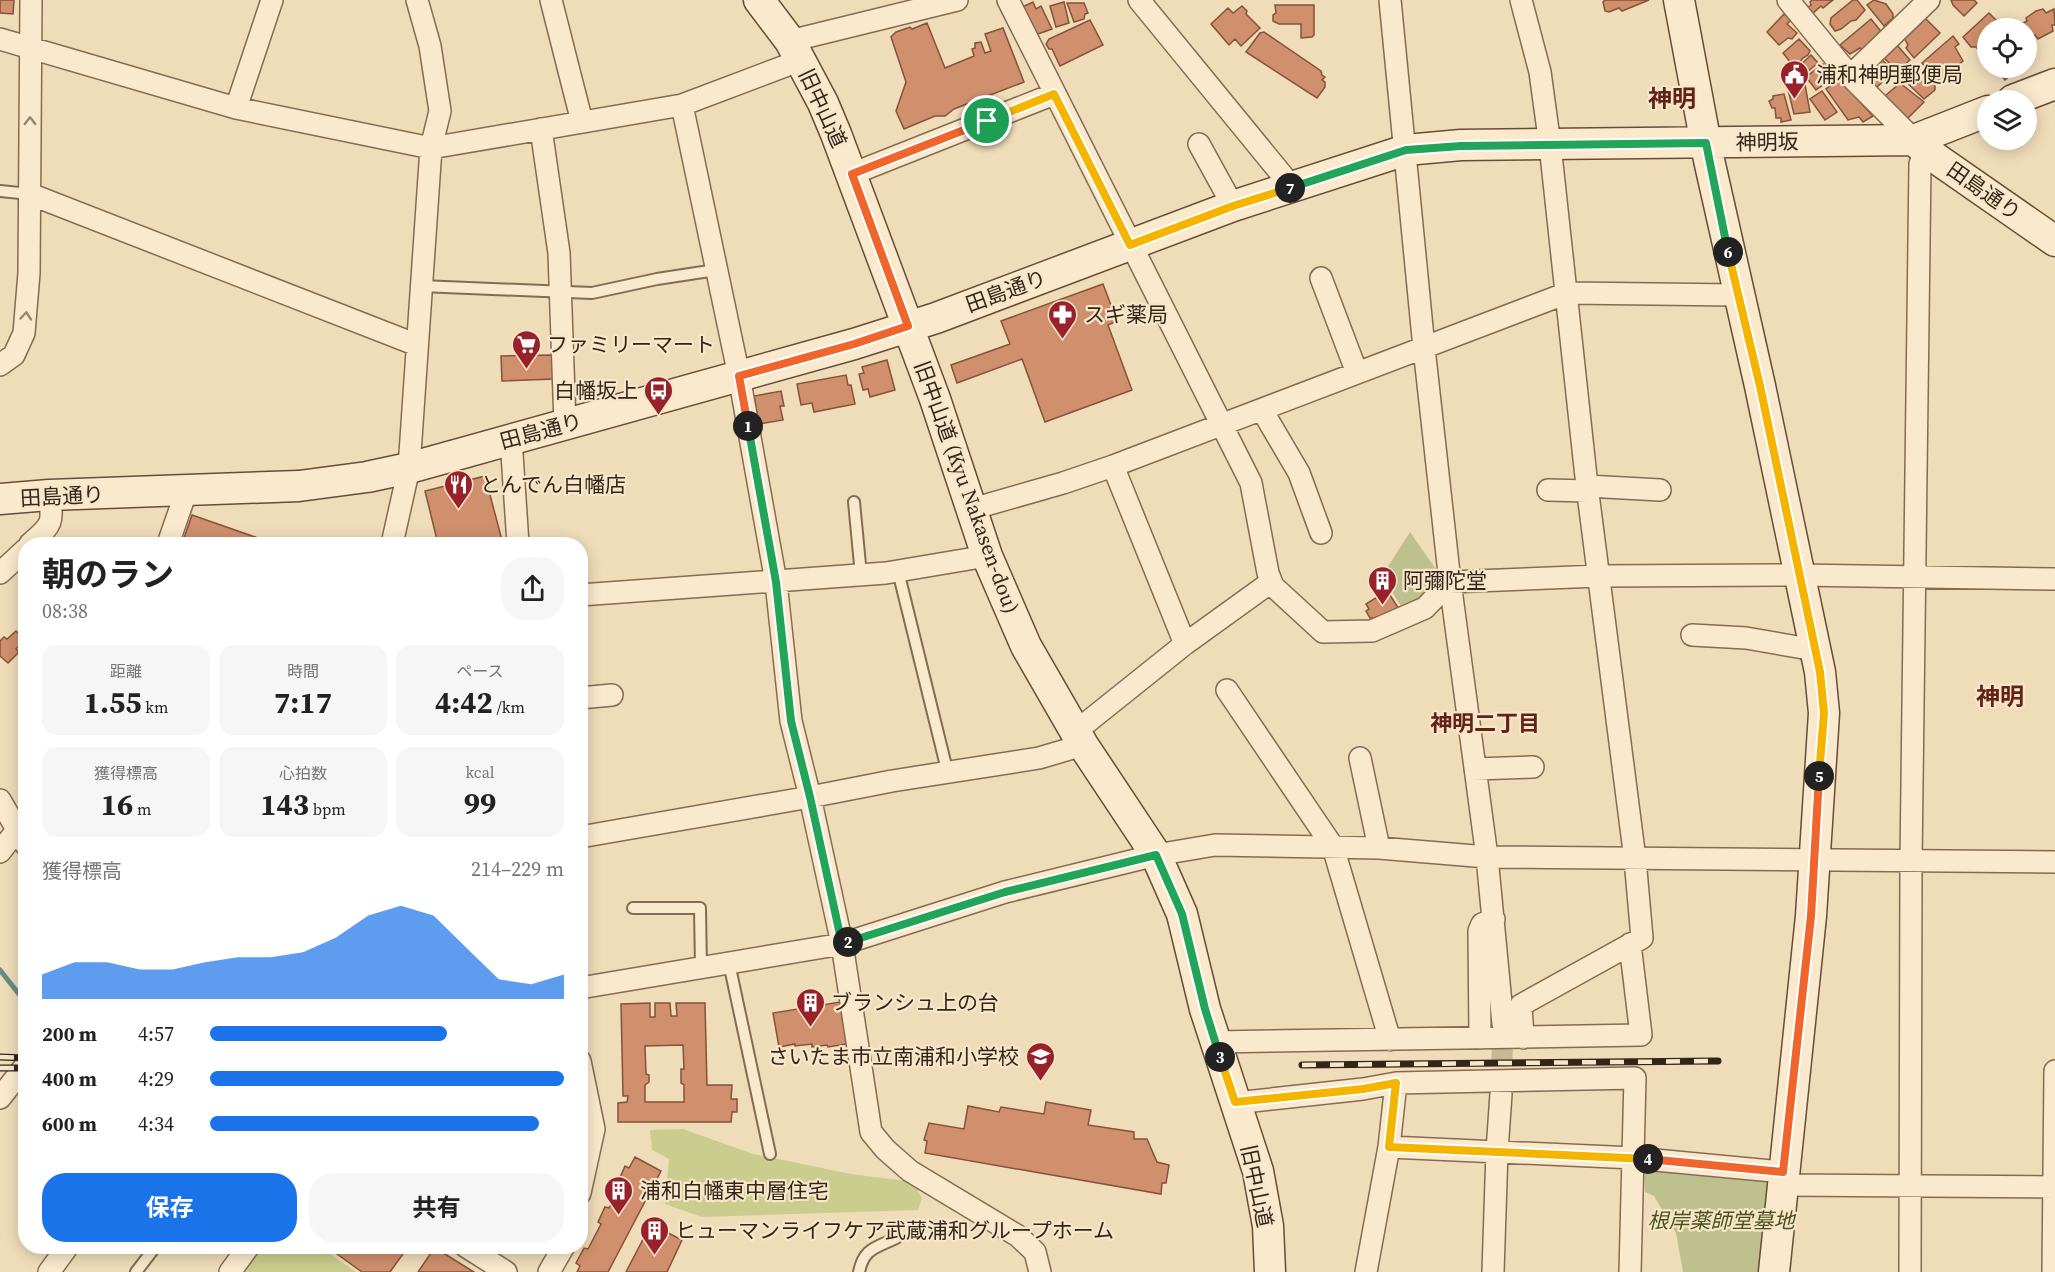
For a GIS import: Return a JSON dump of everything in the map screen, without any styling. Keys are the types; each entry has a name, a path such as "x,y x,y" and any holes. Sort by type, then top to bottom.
{"street":[{"path":"0,364 14,354 24,333 29,273 32,0"},
{"path":"236,108 272,0"},
{"path":"394,537 409,468 431,148 440,111 430,45 417,0"},
{"path":"551,0 582,122"},
{"name":"旧中山道","path":"759,0 795,50 823,103 852,174 908,326"},
{"path":"0,39 236,108 431,148 681,105 795,50 957,0"},
{"path":"1008,0 1251,483 1271,582 1323,632 1372,631 1425,608 1450,582 1599,576 1798,575 2055,579"},
{"path":"1139,0 1292,187"},
{"path":"1390,0 1424,348 1450,582 1488,857 1503,1024"},
{"path":"1521,0 1540,72 1550,145 1588,489 1635,859 1642,938 1521,1005 1523,1038"},
{"path":"1679,0 1738,296 1760,386 1820,672 1824,713 1811,916 1774,1272"},
{"path":"1788,0 1850,76 1921,146 1911,861 1910,1272"},
{"path":"1850,76 1929,0"},
{"path":"2037,91 2055,84"},
{"path":"852,174 1054,94"},
{"path":"681,105 739,376 776,582 791,721 842,944 872,1132 885,1149 910,1171 1018,1236 1035,1252 1040,1272"},
{"path":"1921,146 1977,117"},
{"path":"541,129 559,253 565,424"},
{"name":"神明坂","path":"1233,206 1406,150 1461,146 1706,143 1921,146"},
{"path":"1199,144 1233,206"},
{"name":"田島通り","path":"1921,146 2055,240"},
{"path":"30,194 417,345"},
{"name":"田島通り","path":"0,499 48,495 186,492 299,486 367,477 409,468 854,344 936,318 1233,206"},
{"path":"1321,278 1357,373"},
{"path":"972,509 1113,466 1567,293 1738,296"},
{"name":"旧中山道 (Kyu Nakasen-dou)","path":"908,326 987,556 1026,646 1079,738 1156,855 1182,914 1205,1009 1235,1102"},
{"path":"1262,410 1299,473 1321,533"},
{"path":"511,439 518,537"},
{"path":"1113,466 1185,644"},
{"path":"1548,490 1660,490"},
{"path":"170,537 186,492"},
{"path":"37,537 51,522 52,512 48,495"},
{"path":"0,573 18,556"},
{"path":"588,594 861,575 987,556"},
{"path":"588,836 892,781 1039,758 1079,738 1185,644 1271,582"},
{"path":"1692,635 1746,638 1815,650"},
{"path":"1227,690 1333,847 1390,1040"},
{"path":"588,697 612,695"},
{"path":"1360,758 1379,848"},
{"path":"1475,769 1533,767"},
{"path":"0,800 18,833"},
{"path":"0,852 18,840"},
{"path":"588,987 842,944 1005,892 1156,855 1215,845 1379,848 1488,857 2055,862"},
{"path":"1480,1038 1479,931 1482,924 1494,919"},
{"path":"1215,1042 1641,1035 1630,944"},
{"path":"2053,1272 2055,1071"},
{"path":"0,1098 18,1075"},
{"path":"1235,1102 1363,1089 1396,1083 1635,1078 1630,1272"},
{"path":"1366,1272 1389,1147 1396,1083"},
{"path":"1493,1272 1501,1094"},
{"path":"588,1100 594,1129 588,1156"},
{"name":"旧中山道","path":"1235,1102 1258,1171 1268,1226 1270,1272"},
{"path":"1389,1147 1634,1158 1782,1178 1910,1186 2054,1187"},
{"path":"49,1272 62,1254"},
{"path":"230,1272 243,1254"},
{"path":"478,1254 506,1272"},
{"path":"549,1272 559,1254"}],"lane":[{"path":"0,191 30,194"},
{"path":"421,286 560,293 592,292 716,270"},
{"path":"854,502 861,575"},
{"path":"898,571 948,774"},
{"path":"633,908 700,909 701,968"},
{"path":"729,963 770,1154"},
{"path":"859,1272 862,1259 869,1252 896,1238"},
{"path":"136,1272 150,1254"}],"green space":[{"path":"1410,532 1440,575 1418,604 1404,611 1382,576"},
{"path":"683,1129 753,1154 851,1174 913,1182 922,1198 918,1210 702,1217 665,1204 669,1159 652,1150 650,1130"},
{"name":"根岸薬師堂墓地","path":"1644,1167 1772,1176 1762,1272 1683,1272 1676,1233 1654,1196 1645,1192"},
{"path":"254,1254 330,1254 356,1272 241,1272"}],"building":[{"path":"0,0 14,0 13,14 0,13"},
{"path":"1605,0 1649,0 1622,11 1619,8 1609,12 1605,11 1603,2"},
{"path":"1812,0 1833,0 1812,14 1808,7"},
{"path":"1853,0 1857,0 1865,10 1856,20 1835,31 1830,24 1831,18"},
{"path":"1874,0 1886,4 1893,14 1893,18 1884,26 1867,5"},
{"path":"1951,0 1974,0 1977,3 1964,16"},
{"path":"1033,2 1036,9 1041,6 1052,29 1035,35 1020,8"},
{"path":"1064,2 1069,23 1056,27 1050,6"},
{"path":"1067,3 1084,3 1088,13 1085,14 1084,19 1074,22"},
{"path":"1275,5 1314,5 1314,35 1301,38 1301,24 1279,24 1273,21 1273,15 1276,13"},
{"path":"1242,6 1247,11 1246,14 1260,28 1241,46 1235,39 1229,45 1211,24 1228,8 1233,13"},
{"path":"2043,9 2046,13 2054,9 2053,31 2038,39 2037,18 2026,18"},
{"path":"1989,13 1994,18 1984,18"},
{"path":"1784,14 1791,20 1787,24 1797,33 1792,39 1788,38 1779,45 1767,32"},
{"path":"1923,16 1940,33 1914,58 1906,48 1908,45 1903,36"},
{"path":"1871,19 1883,34 1864,51 1860,48 1850,54 1840,45"},
{"path":"1090,20 1103,45 1060,66 1052,49 1049,49 1046,44 1049,39"},
{"path":"927,23 945,68 974,56 972,49 975,48 975,43 981,42 985,53 991,51 985,34 1003,28 1024,82 954,109 945,116 935,116 904,129 896,111 906,82 891,37 896,32"},
{"path":"1977,24 1977,48 1971,47 1963,37"},
{"path":"1264,32 1321,71 1325,77 1322,80 1325,82 1325,87 1317,98 1246,52 1260,33"},
{"path":"1953,36 1959,44 1955,47 1963,61 1937,81 1922,63"},
{"path":"1799,39 1810,51 1795,68 1783,53"},
{"path":"1896,44 1910,60 1902,67 1898,63 1894,68 1884,58"},
{"path":"1811,55 1818,63 1802,76 1795,70"},
{"path":"1879,57 1894,71 1875,89 1862,74"},
{"path":"1823,64 1834,77 1816,90 1806,77"},
{"path":"1911,65 1916,65 1935,84 1935,90 1924,99 1902,78"},
{"path":"1797,75 1798,80 1804,79 1810,112 1794,114 1785,78"},
{"path":"1839,79 1873,116 1863,122 1859,117 1848,120 1826,89"},
{"path":"1900,83 1924,102 1907,119 1885,96"},
{"path":"1822,91 1837,112 1825,120 1810,99"},
{"path":"1784,94 1791,120 1781,122 1781,118 1776,118 1775,108 1772,108 1769,101 1773,99 1773,96"},
{"path":"1103,284 1117,321 1108,325 1132,390 1045,422 1022,359 957,383 951,365 1010,344 1001,321"},
{"path":"553,355 554,379 502,381 501,356"},
{"path":"887,360 895,390 870,397 868,389 863,390 859,374 864,373 862,367"},
{"path":"846,375 848,385 851,385 855,404 814,412 812,403 801,405 797,384"},
{"path":"781,391 784,406 780,406 783,420 759,424 754,396"},
{"path":"485,476 501,537 436,537 425,491"},
{"path":"192,515 255,537 184,537"},
{"name":"阿彌陀堂","path":"1386,589 1399,609 1377,622 1374,618 1370,618 1366,611 1369,609 1366,604"},
{"path":"16,631 18,633 16,649 18,653 8,663 0,656 0,641 4,637 7,639"},
{"name":"ブランシュ上の台","path":"840,1002 847,1044 812,1047 812,1044 795,1046 795,1044 779,1047 773,1013"},
{"path":"650,1003 650,1017 655,1017 655,1003 670,1003 671,1016 677,1016 676,1003 705,1003 707,1085 732,1085 731,1099 737,1099 737,1112 732,1112 731,1122 618,1122 618,1103 627,1102 628,1096 623,1096 621,1004","holes":["683,1045 684,1069 681,1069 684,1102 645,1102 645,1085 649,1082 649,1075 646,1074 645,1046"]},
{"path":"1046,1102 1091,1110 1088,1125 1134,1132 1134,1139 1147,1139 1157,1162 1169,1165 1166,1183 1162,1183 1161,1194 925,1153 927,1141 924,1140 929,1123 964,1129 968,1106 999,1112 1001,1107 1044,1114"},
{"name":"浦和白幡東中層住宅","path":"635,1157 661,1171 608,1272 577,1272 580,1266 576,1263 581,1254 588,1254 588,1249 601,1224 598,1222 605,1207 609,1208 621,1184 618,1182 625,1166 629,1168"},
{"name":"ヒューマンライフケア武蔵浦和グループホーム","path":"651,1224 682,1240 667,1272 626,1272"},
{"path":"337,1254 403,1254 390,1272 362,1272"},
{"path":"430,1254 445,1254 474,1272 418,1272"}],"waterway":[{"path":"0,970 18,993"}],"tunnel":[{"path":"1501,1094 1503,1024"}],"railway":[{"path":"0,1057 18,1058"},
{"path":"1302,1065 1718,1061"},
{"path":"0,1068 18,1068"}],"place":[{"name":"浦和神明郵便局","path":"1795,100"},
{"name":"スギ薬局","path":"1063,340"},
{"name":"ファミリーマート","path":"526,370"},
{"name":"白幡坂上","path":"659,416"},
{"name":"とんでん白幡店","path":"459,510"},
{"name":"阿彌陀堂","path":"1382,606"},
{"name":"ブランシュ上の台","path":"810,1028"},
{"name":"さいたま市立南浦和小学校","path":"1040,1082"},
{"name":"浦和白幡東中層住宅","path":"619,1216"},
{"name":"ヒューマンライフケア武蔵浦和グループホーム","path":"654,1256"}],"district":[{"name":"神明","path":"1672,98"},
{"name":"神明","path":"2000,696"},
{"name":"神明二丁目","path":"1485,723"}],"route":[{"path":"1054,94 1130,245 1233,206 1406,150 1461,146 1706,143 1820,672 1824,713 1811,916 1783,1172 1634,1158 1389,1147 1396,1083 1363,1089 1235,1102 1205,1009 1182,914 1156,855 1005,892 842,944 791,721 776,582 739,376 854,344 908,326 852,174 987,121 1054,94"}]}
